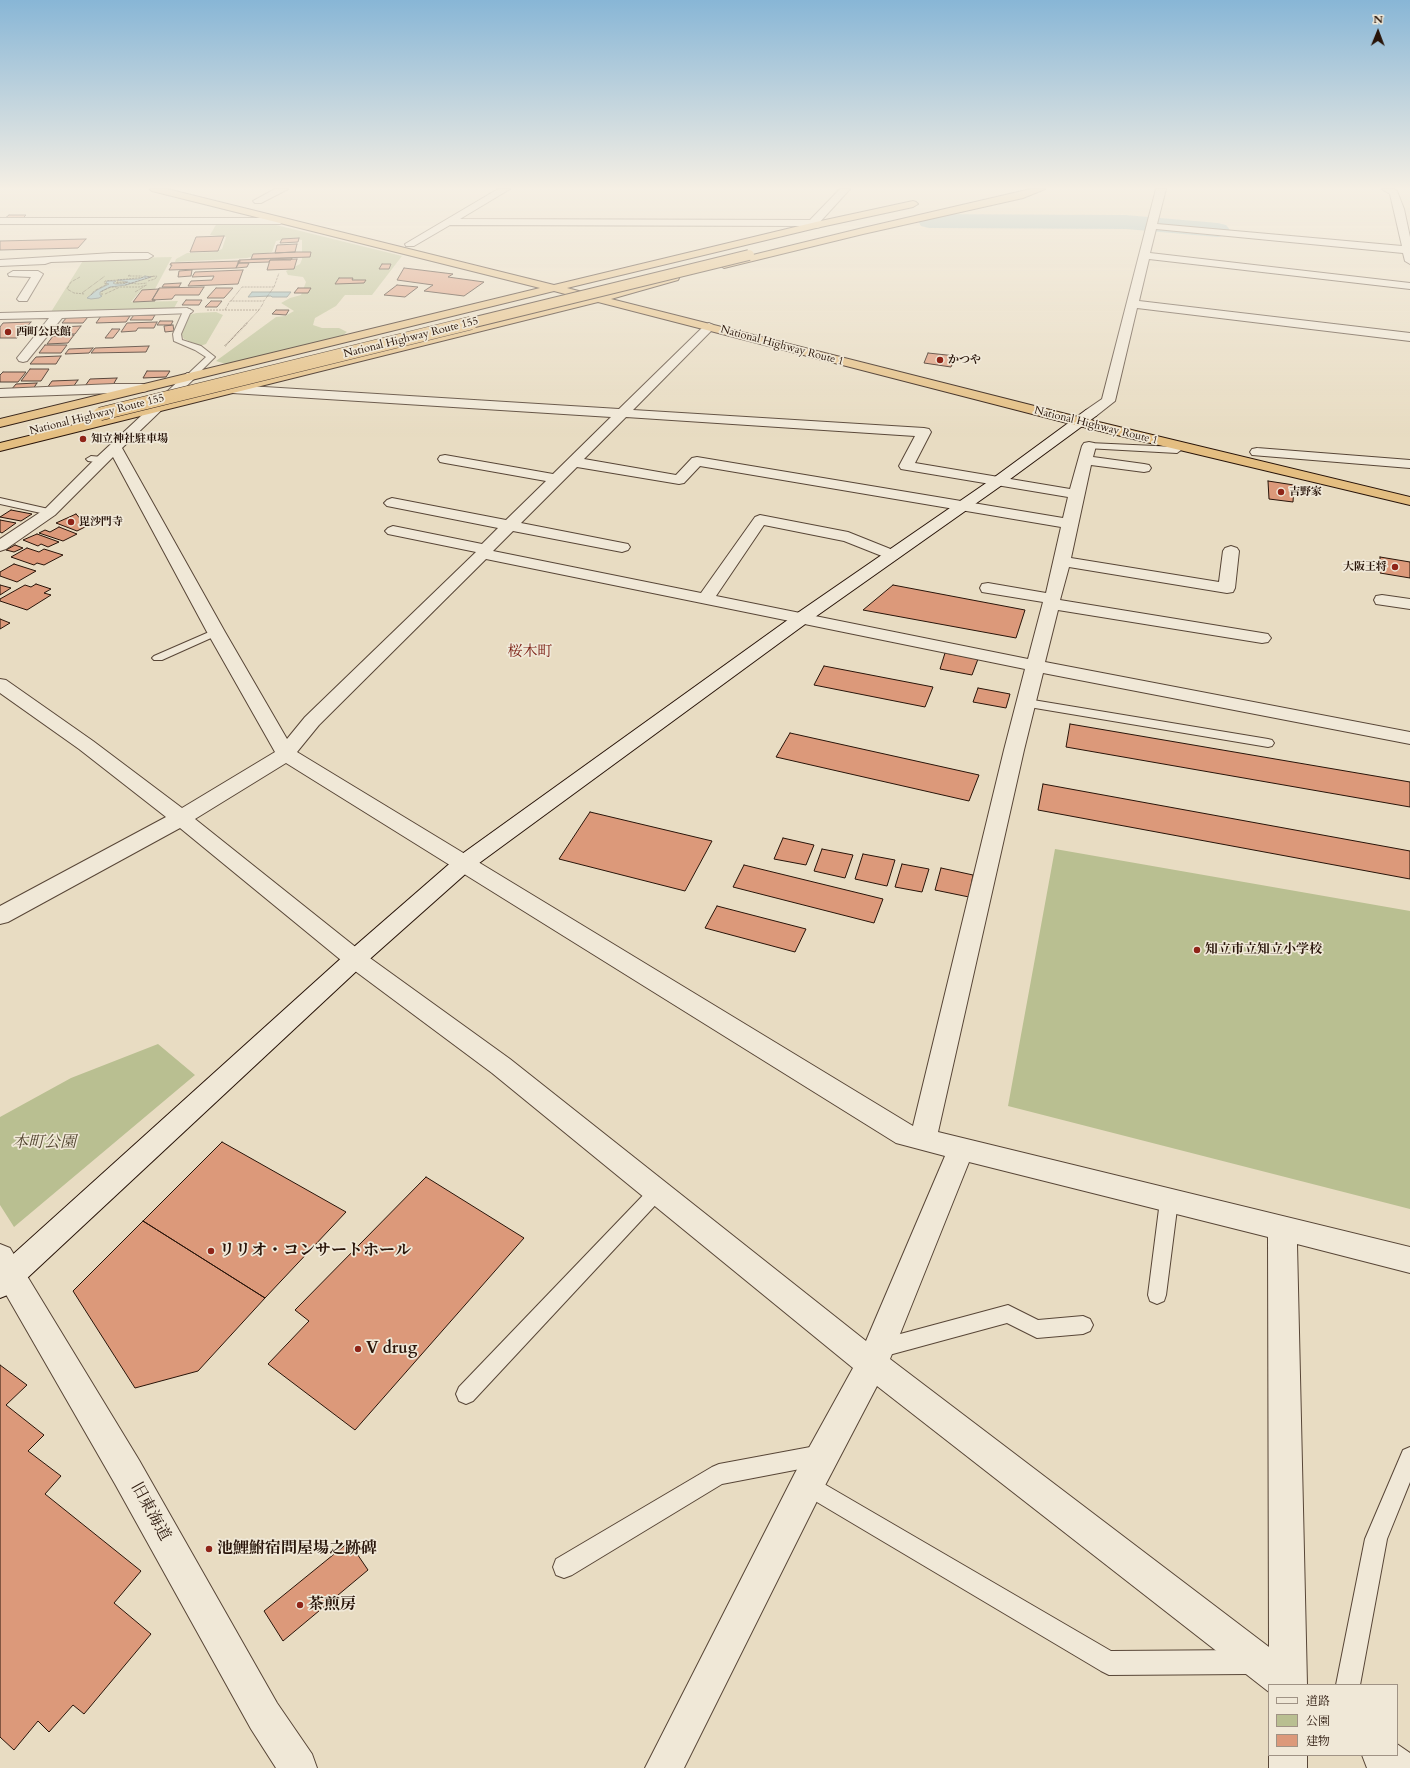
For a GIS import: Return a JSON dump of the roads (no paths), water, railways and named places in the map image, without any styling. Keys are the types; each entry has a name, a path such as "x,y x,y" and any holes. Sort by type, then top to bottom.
{"highway":[{"name":"National Highway Route 1","path":"487,272 1085,418 1257,452 1402,487"},
{"name":"National Highway Route 1","path":"526,272 618,294 1085,418 1410,501"},
{"path":"0,424 622,272"},
{"name":"National Highway Route 155","path":"0,439 96,412 666,272"},
{"path":"0,447 618,294 697,272"},
{"name":"National Highway Route 155","path":"0,431 96,412"}],"street":[{"path":"4,1272 462,864 802,618 997,482 1108,401 1140,272"},
{"path":"1286,272 1410,286"},
{"path":"0,275 38,274"},
{"path":"23,299 38,274"},
{"path":"1132,304 1410,337"},
{"path":"0,316 187,311"},
{"path":"22,358 58,315"},
{"path":"0,916 180,818 286,754 312,721 558,479 709,327"},
{"path":"0,546 50,512 128,430 157,408 191,376"},
{"path":"0,393 142,388"},
{"path":"232,389 924,432 906,466 1076,494"},
{"path":"923,1140 1010,765 1027,703 1062,561 1076,494 1089,446"},
{"path":"1257,452 1410,464"},
{"path":"102,456 216,632 286,754 462,864 905,1135 1410,1260"},
{"path":"445,459 558,479"},
{"path":"1085,460 1144,468"},
{"path":"574,462 679,480 697,461 1070,524"},
{"path":"392,504 622,548"},
{"path":"706,598 760,520 848,537 892,555"},
{"path":"393,530 484,552 1036,666 1410,738"},
{"path":"1062,561 1227,588 1231,551"},
{"path":"988,588 1052,601 1262,638"},
{"path":"1382,600 1410,604"},
{"path":"0,684 86,745 180,818 355,959 501,1066 657,1192 875,1356 1287,1684"},
{"path":"664,1768 807,1485 875,1356 962,1149"},
{"path":"1282,1229 1288,1684"},
{"name":"旧東海道","path":"4,1272 128,1472 264,1716 298,1768"},
{"path":"1288,1756 1288,1768"},
{"path":"1381,1756 1398,1768"}],"lane":[{"path":"187,311 177,334 178,340 198,348 211,357 191,376"},
{"path":"1089,446 1177,450"},
{"path":"0,501 50,512"},
{"path":"158,658 216,632"},
{"path":"1027,703 1268,743"},
{"path":"466,1394 657,1192"},
{"path":"1157,1295 1169,1201"},
{"path":"875,1356 1008,1314 1037,1329 1083,1325"},
{"path":"564,1566 719,1474 824,1454"},
{"path":"1348,1684 1376,1539 1410,1457"},
{"path":"807,1485 1109,1663 1259,1662"}],"water":[{"path":"145,276 151,277 126,285 110,287 100,292 100,295 102,296 99,298 87,298 97,290 109,284 106,283 107,281 116,281 113,283 123,284 128,282 118,280 139,279"},
{"path":"252,292 291,292 287,297 248,297"}],"place":[{"name":"西町公民館","path":"8,332"},
{"name":"かつや","path":"940,360"},
{"name":"知立神社駐車場","path":"83,439"},
{"name":"吉野家","path":"1281,492"},
{"name":"毘沙門寺","path":"71,522"},
{"name":"大阪王将","path":"1395,567"},
{"name":"知立市立知立小学校","path":"1197,950"},
{"name":"リリオ・コンサートホール","path":"211,1251"},
{"name":"V drug","path":"358,1349"},
{"name":"池鯉鮒宿問屋場之跡碑","path":"209,1549"},
{"name":"茶煎房","path":"300,1605"}],"district":[{"name":"桜木町","path":"530,653"}],"park label":[{"name":"本町公園","path":"44,1143"}]}
